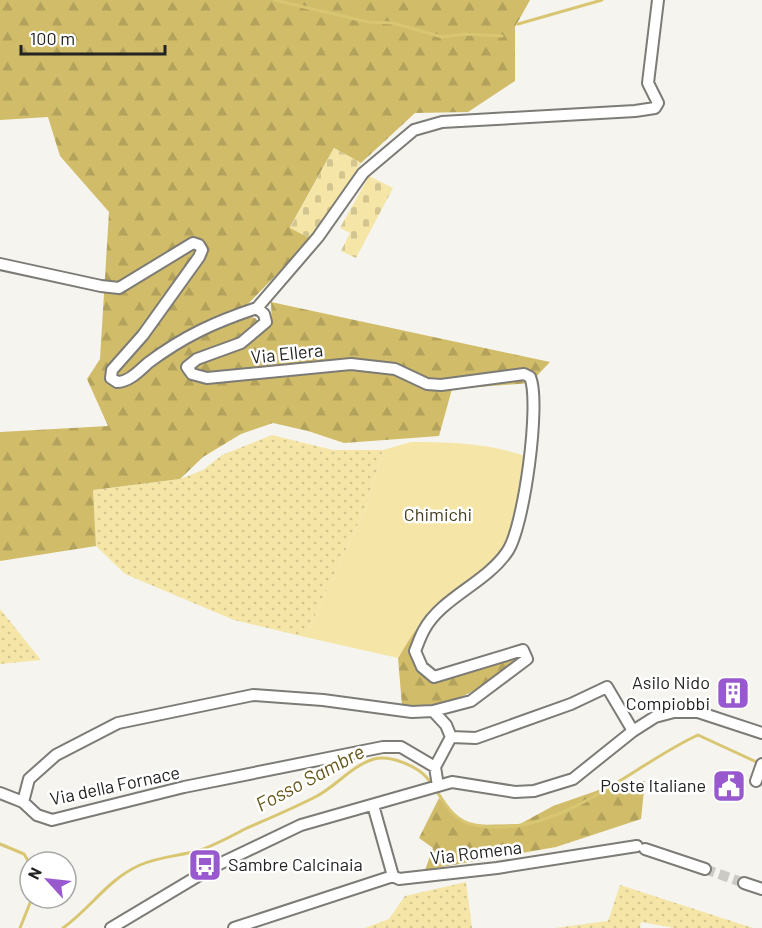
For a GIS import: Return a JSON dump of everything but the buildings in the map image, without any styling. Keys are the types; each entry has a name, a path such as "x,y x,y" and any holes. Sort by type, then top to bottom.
{"street":[{"path":"0,264 119,288 193,243 199,245 202,250 199,257 143,335 112,370 111,378 117,382 127,380 156,357 208,325 257,308 318,237 355,181 414,130 442,122 655,108 658,103 648,83 658,0"},
{"name":"Via Ellera","path":"257,308 264,314 266,322 241,343 197,360 187,367 192,374 207,378 351,364 395,369 427,384 441,385 524,374 531,378 536,392 528,471 512,544 483,578 452,600 424,628 416,651 422,668 434,677 523,650 527,659 471,701 433,711"},
{"path":"451,737 476,738 576,702 608,687 633,731"},
{"name":"Via della Fornace","path":"433,711 412,712 323,700 253,695 118,723 56,755 29,779 23,802 37,815 52,820 184,787 383,747 401,747 435,767"},
{"path":"433,711 446,725 451,737"},
{"path":"111,928 211,868 286,831 452,782 515,792 549,787 584,772 633,731 655,717 674,712 698,712 762,733"},
{"path":"436,786 435,767 451,737"},
{"path":"757,778 762,764"},
{"path":"0,793 23,802"},
{"path":"372,805 393,876"},
{"name":"Via Romena","path":"231,928 393,876 399,879 496,868 641,847 705,869"},
{"path":"744,883 762,889"}],"green space":[{"path":"0,0 530,0 515,27 515,81 468,112 415,113 361,163 334,148 290,227 311,239 244,308 244,316 255,318 264,328 272,326 271,302 550,362 530,383 452,389 439,436 344,443 273,423 241,434 203,457 180,479 93,490 96,546 0,561 0,432 108,426 87,379 100,359 109,212 60,156 48,117 0,120"},
{"path":"334,148 361,163 324,226 311,239 290,228"},
{"path":"369,176 393,188 356,258 341,251 350,233 340,228"},
{"path":"272,435 333,450 383,450 367,505 305,637 234,620 125,574 96,546 93,490 180,479 203,470 222,455"},
{"name":"Chimichi","path":"411,442 469,444 497,448 525,456 519,508 510,538 490,564 446,597 425,618 398,658 305,637 367,505 383,450"},
{"path":"0,609 41,660 0,664"},
{"path":"416,626 420,630 412,654 427,678 520,654 522,659 479,688 453,700 422,706 402,706 398,658"},
{"path":"645,781 641,819 556,847 425,870 433,848 419,838 439,798 460,819 472,825 520,824 553,806 619,783"},
{"path":"466,882 472,928 365,928 389,919 405,896"},
{"path":"620,885 753,928 674,928 641,922 640,928 555,928 608,921"}],"waterway":[{"path":"274,0 368,22 393,23 442,37 466,34 502,36"},
{"path":"518,24 602,0"},
{"name":"Fosso Sambre","path":"63,928 118,878 140,865 216,844 317,796 359,766 374,759 395,760 418,770 428,779 447,807 466,823 505,827 535,822 564,812 592,798 672,748 698,735 761,764"},
{"name":"Fosso Sambre","path":"0,844 18,852"},
{"name":"Fosso Sambre","path":"20,928 27,910"}],"tunnel":[{"path":"705,869 744,883"}],"place":[{"name":"Asilo Nido Compiobbi","path":"733,693"},
{"name":"Poste Italiane","path":"729,786"},
{"name":"Sambre Calcinaia","path":"205,865"}]}
